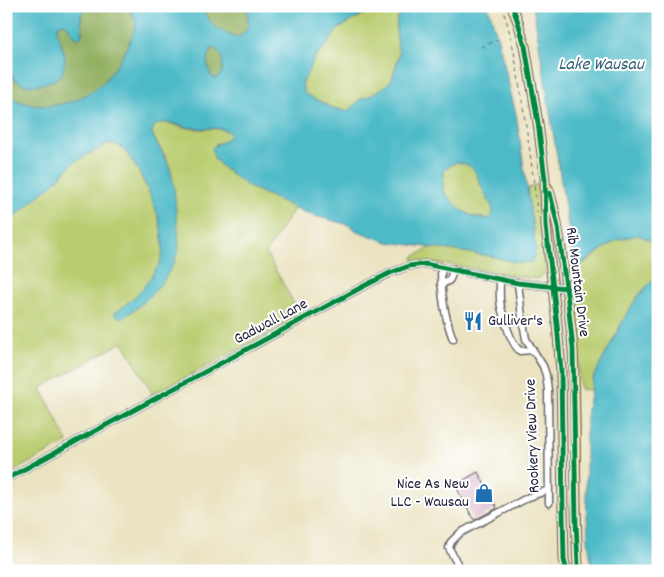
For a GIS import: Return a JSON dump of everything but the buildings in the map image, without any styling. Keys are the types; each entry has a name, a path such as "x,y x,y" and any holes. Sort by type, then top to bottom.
{"main road":[{"name":"Rib Mountain Drive","path":"512,6 525,46 545,179 546,226 561,371 564,560 567,571"},
{"name":"Rib Mountain Drive","path":"545,179 555,211 573,349 576,522 578,566 580,571"}],"street":[{"name":"Gadwall Lane","path":"6,479 390,273 414,265 425,264 518,283 566,288"},
{"path":"441,267 441,284 448,326 453,339"},
{"path":"441,284 446,283 451,278 453,270"},
{"path":"500,279 501,306 516,348 520,351 532,350"},
{"name":"Rookery View Drive","path":"518,283 526,339 543,366 547,382 548,503"},
{"path":"462,571 449,548 454,538 468,528 529,497 548,490"}],"path":[{"path":"501,6 515,57 538,214"},
{"path":"481,47 498,40"}],"green space":[{"path":"86,6 125,6 132,13 136,22 133,35 124,52 104,81 87,95 58,105 38,106 28,104 17,100 6,92 6,67 15,80 65,55 57,32 58,25 66,24 75,37 82,35 81,15"},
{"path":"200,6 247,6 247,29 236,38 218,29 209,20"},
{"path":"378,6 406,6 397,19 396,31 399,55 392,79 383,88 360,99 350,110 345,111 333,108 305,94 302,85 306,74 316,56 338,29"},
{"path":"214,48 220,53 223,61 222,72 216,79 211,76 207,62 211,49"},
{"path":"164,122 191,129 213,129 230,133 227,139 216,144 214,158 222,167 241,181 295,207 266,253 301,316 153,395 123,342 41,388 68,442 6,475 6,221 12,219 79,159 109,143 121,148 134,163 150,196 160,224 163,248 161,262 146,285 115,313 122,318 179,248 170,168 166,157 152,135 152,130 156,125"},
{"path":"456,162 473,168 492,207 493,214 488,219 473,216 462,211 446,195 443,188 444,170"},
{"path":"537,184 546,270 540,278 534,279 459,266 414,261 413,257 432,247 490,256 518,263 536,250 527,189"},
{"path":"638,235 652,241 658,247 658,275 638,296 626,315 593,378 591,390 580,389 577,330 569,270 586,262 615,241"}],"water":[{"path":"6,6 86,6 81,15 82,35 79,39 75,37 66,24 58,25 57,32 65,55 65,62 62,74 56,79 39,85 24,85 15,80 6,67"},
{"path":"125,6 200,6 209,20 218,29 236,38 244,32 248,25 247,6 378,6 338,29 326,46 315,56 302,85 305,94 333,108 345,111 350,110 360,99 383,88 392,79 399,55 396,31 397,19 406,6 488,6 516,114 536,250 532,262 518,263 490,256 388,242 357,231 349,225 311,215 249,187 222,167 214,158 212,148 225,140 230,133 217,128 193,128 163,123 153,128 152,132 171,171 179,240 178,249 171,269 157,289 131,313 122,318 115,315 146,285 162,258 163,243 160,224 145,185 134,163 123,149 109,143 72,164 53,184 12,219 6,221 6,92 19,101 38,106 58,105 87,95 104,81 113,70 133,35 136,22","holes":["214,48 220,53 223,61 222,72 216,79 211,76 207,62 211,49","456,162 473,168 492,207 493,214 488,219 466,213 446,195 443,188 444,170"]},
{"name":"Lake Wausau","path":"533,6 658,6 658,247 652,241 638,235 617,240 575,269"},
{"path":"658,275 658,571 594,571 588,539 586,489 586,416 593,378 626,315 638,296"}],"cycle path":[{"path":"512,6 525,46 545,179 546,226 561,371 564,560 567,571"},
{"path":"550,193 558,227 573,349 576,522 578,565 580,571"},
{"path":"6,479 364,286 409,266 425,264 518,283 566,288"}],"place":[{"name":"Gulliver's","path":"473,321"},
{"name":"Nice As New LLC - Wausau","path":"484,493"}]}
